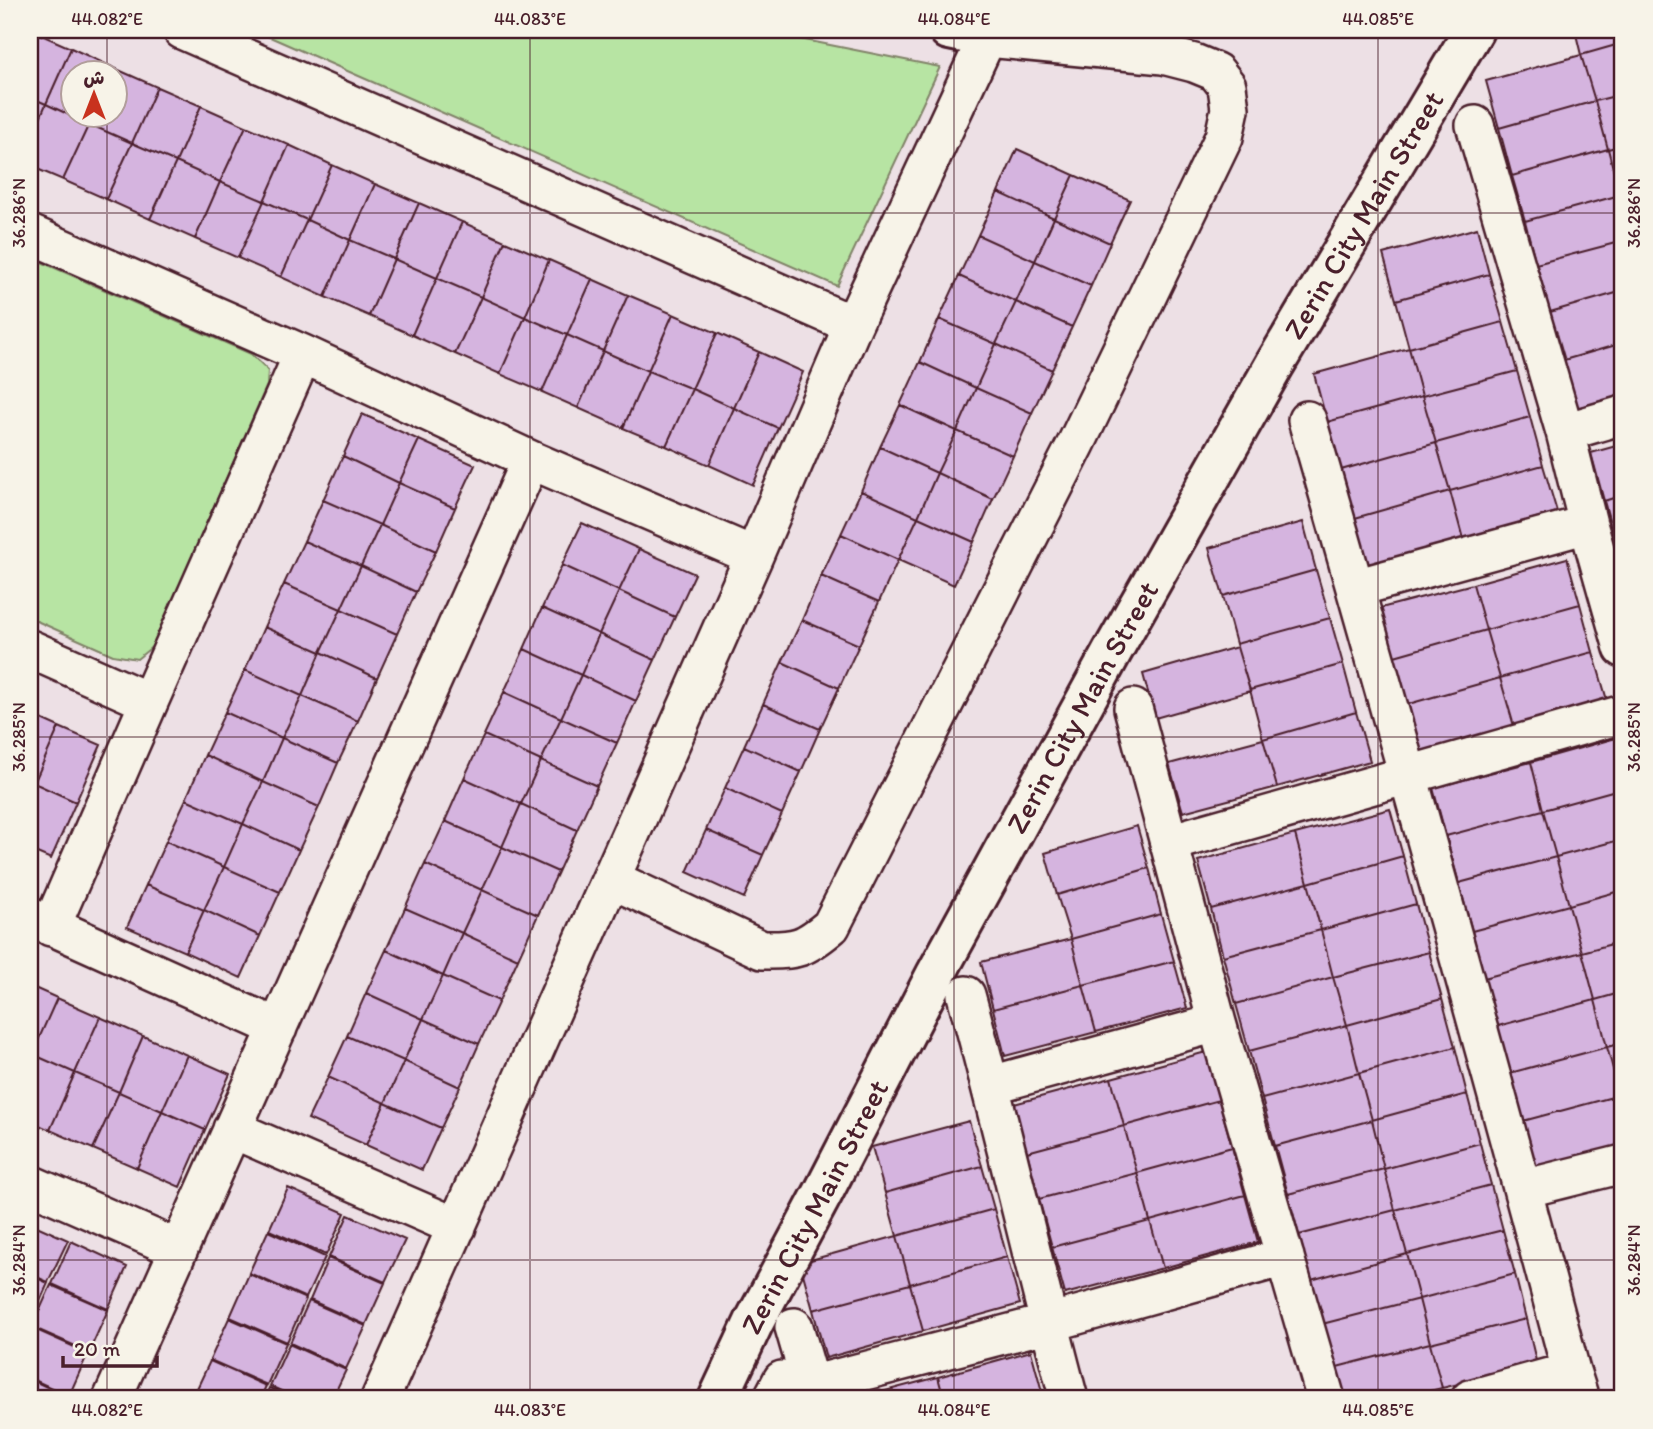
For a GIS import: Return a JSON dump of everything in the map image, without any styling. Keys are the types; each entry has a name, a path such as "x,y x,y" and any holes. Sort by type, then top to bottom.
{"street":[{"path":"181,30 853,325"},
{"path":"611,880 762,950 787,951 812,942 831,926 1076,444 1224,137 1230,109 1227,86 1216,72 1205,67 1163,55 987,38 949,30"},
{"name":"Zerin City Main Street","path":"719,1399 754,1322 936,974 1112,652 1275,364 1474,30"},
{"path":"380,1399 754,556 853,325 987,38"},
{"path":"1475,125 1565,432 1623,648"},
{"path":"30,234 303,354 531,460 754,556"},
{"path":"278,1028 41,922 149,702 303,354"},
{"path":"1565,432 1623,415"},
{"path":"1307,420 1408,775 1575,1385 1470,1399"},
{"path":"112,1399 531,460"},
{"path":"1355,588 1588,524"},
{"path":"30,649 149,702"},
{"path":"1133,708 1217,1023 1326,1399"},
{"path":"1169,843 1623,714"},
{"path":"966,995 1069,1399"},
{"path":"991,1085 1217,1023"},
{"path":"232,1129 457,1227"},
{"path":"1522,1189 1623,1164"},
{"path":"30,1184 178,1249"},
{"path":"804,1395 1285,1256"},
{"path":"794,1327 804,1395"},
{"path":"772,1399 782,1380 804,1395"}],"green space":[{"path":"254,30 755,30 940,67 837,286"},
{"path":"30,257 251,354 268,370 267,385 153,646 137,659 113,655 30,618"}],"building":[{"path":"30,30 71,48 66,60 60,60 60,73 46,104 30,97"},
{"path":"1575,30 1623,30 1623,43 1581,55"},
{"path":"1623,43 1623,94 1595,101 1581,55"},
{"path":"71,48 97,60 66,60"},
{"path":"1581,55 1595,101 1499,128 1486,81"},
{"path":"60,73 60,111 46,104"},
{"path":"130,75 157,87 132,143 103,130 130,130"},
{"path":"157,87 201,106 176,162 132,143"},
{"path":"1623,94 1623,145 1608,149 1595,101"},
{"path":"30,97 46,104 30,141"},
{"path":"1595,101 1608,149 1512,176 1499,128"},
{"path":"46,104 60,111 60,130 86,130 63,180 30,166 30,141"},
{"path":"201,106 246,126 220,182 176,162"},
{"path":"246,126 289,145 264,201 220,182"},
{"path":"86,130 103,130 132,143 106,199 63,180"},
{"path":"132,143 176,162 150,219 106,199"},
{"path":"289,145 332,165 307,220 264,201"},
{"path":"1623,145 1623,194 1620,195 1608,149"},
{"path":"1017,149 1074,175 1054,218 998,192"},
{"path":"1608,149 1620,195 1525,221 1512,176"},
{"path":"176,162 220,182 195,239 150,219"},
{"path":"332,165 375,184 350,240 307,220"},
{"path":"1074,175 1130,200 1110,243 1054,218"},
{"path":"220,182 264,201 238,258 195,239"},
{"path":"375,184 419,203 394,259 350,240"},
{"path":"998,192 1054,218 1035,261 978,235"},
{"path":"1620,195 1623,207 1623,241 1536,264 1525,221"},
{"path":"264,201 307,220 281,277 238,258"},
{"path":"419,203 462,222 437,278 394,259"},
{"path":"1054,218 1110,243 1091,286 1035,261"},
{"path":"307,220 350,240 325,297 281,277"},
{"path":"462,222 505,241 481,297 437,278"},
{"path":"1477,228 1489,274 1396,300 1383,254"},
{"path":"978,235 1035,261 1016,302 959,276"},
{"path":"350,240 394,259 369,316 325,297"},
{"path":"505,241 549,260 525,317 481,297"},
{"path":"1623,241 1623,291 1550,312 1536,264"},
{"path":"394,259 437,278 412,335 369,316"},
{"path":"549,260 592,279 567,335 525,317"},
{"path":"1035,261 1091,286 1072,327 1016,302"},
{"path":"1489,274 1503,322 1409,348 1396,300"},
{"path":"959,276 1016,302 996,344 939,319"},
{"path":"437,278 481,297 455,354 412,335"},
{"path":"592,279 628,295 603,351 567,335"},
{"path":"1623,291 1623,343 1564,360 1550,312"},
{"path":"628,295 673,314 648,371 603,351"},
{"path":"481,297 525,317 500,374 455,354"},
{"path":"1016,302 1072,327 1052,370 996,344"},
{"path":"673,314 717,333 692,389 648,371"},
{"path":"525,317 567,335 542,392 500,374"},
{"path":"939,319 996,344 976,388 920,362"},
{"path":"1503,322 1517,371 1422,396 1409,348"},
{"path":"717,333 759,352 734,408 692,389"},
{"path":"567,335 603,351 578,408 542,392"},
{"path":"1623,343 1623,395 1577,408 1564,360"},
{"path":"996,344 1052,370 1032,413 976,388"},
{"path":"1409,348 1422,396 1327,422 1314,374"},
{"path":"603,351 648,371 623,428 578,408"},
{"path":"759,352 803,372 778,428 734,408"},
{"path":"920,362 976,388 957,431 900,405"},
{"path":"648,371 692,389 666,446 623,428"},
{"path":"1517,371 1530,417 1436,443 1422,396"},
{"path":"976,388 1032,413 1013,456 957,431"},
{"path":"692,389 734,408 709,465 666,446"},
{"path":"1422,396 1436,443 1341,470 1327,422"},
{"path":"900,405 957,431 937,473 880,447"},
{"path":"734,408 778,428 753,485 709,465"},
{"path":"362,414 419,440 399,483 343,456"},
{"path":"1530,417 1543,465 1450,491 1436,443"},
{"path":"957,431 1013,456 993,499 937,473"},
{"path":"419,440 475,465 455,508 399,483"},
{"path":"1436,443 1450,491 1355,518 1341,470"},
{"path":"1623,444 1623,495 1604,501 1591,453"},
{"path":"880,447 937,473 918,517 861,491"},
{"path":"343,456 399,483 380,525 323,500"},
{"path":"1543,465 1557,512 1463,539 1450,491"},
{"path":"937,473 993,499 974,542 918,517"},
{"path":"399,483 455,508 436,551 380,525"},
{"path":"861,491 918,517 898,560 841,534"},
{"path":"1450,491 1463,539 1368,566 1355,518"},
{"path":"1623,495 1623,542 1616,544 1604,501"},
{"path":"323,500 380,525 361,566 304,541"},
{"path":"918,517 974,542 954,585 898,560"},
{"path":"1303,522 1316,570 1223,596 1209,548"},
{"path":"582,523 639,549 619,591 562,565"},
{"path":"380,525 436,551 416,592 361,566"},
{"path":"841,534 898,560 879,602 821,576"},
{"path":"304,541 361,566 341,609 284,584"},
{"path":"1623,542 1623,568 1616,544"},
{"path":"639,549 695,574 675,617 619,591"},
{"path":"1567,558 1580,604 1486,630 1473,584"},
{"path":"562,565 619,591 599,634 542,608"},
{"path":"361,566 416,592 397,634 341,609"},
{"path":"1316,570 1330,618 1236,644 1223,596"},
{"path":"821,576 879,602 859,645 802,620"},
{"path":"284,584 341,609 321,652 264,627"},
{"path":"1473,584 1486,630 1391,657 1377,609"},
{"path":"619,591 675,617 655,660 599,634"},
{"path":"1580,604 1593,652 1500,678 1486,630"},
{"path":"542,608 599,634 581,675 524,649"},
{"path":"341,609 397,634 377,678 321,652"},
{"path":"1330,618 1343,664 1250,690 1236,644"},
{"path":"802,620 859,645 839,688 782,662"},
{"path":"264,627 321,652 302,696 245,670"},
{"path":"1486,630 1500,678 1405,705 1391,657"},
{"path":"599,634 655,660 636,701 581,675"},
{"path":"1237,647 1250,691 1155,718 1143,674"},
{"path":"524,649 581,675 561,718 504,692"},
{"path":"321,652 377,678 358,721 302,696"},
{"path":"1593,652 1607,700 1514,726 1500,678"},
{"path":"782,662 839,688 820,729 763,704"},
{"path":"1343,664 1356,712 1263,739 1250,690"},
{"path":"245,670 302,696 282,738 225,712"},
{"path":"581,675 636,701 617,743 561,718"},
{"path":"1500,678 1514,726 1419,753 1405,705"},
{"path":"504,692 561,718 541,761 484,735"},
{"path":"302,696 358,721 338,763 282,738"},
{"path":"763,704 820,729 801,772 744,746"},
{"path":"225,712 282,738 263,782 205,755"},
{"path":"1356,712 1370,761 1277,787 1263,739"},
{"path":"30,714 59,727 34,783 30,781"},
{"path":"561,718 617,743 597,786 541,761"},
{"path":"59,727 101,745 76,802 34,783"},
{"path":"484,735 541,761 521,804 464,778"},
{"path":"1623,736 1623,788 1543,810 1531,762"},
{"path":"282,738 338,763 319,807 263,782"},
{"path":"1263,739 1277,787 1183,812 1169,764"},
{"path":"744,746 801,772 782,814 725,788"},
{"path":"205,755 263,782 243,824 186,799"},
{"path":"541,761 597,786 577,830 521,804"},
{"path":"1531,762 1543,810 1446,836 1433,788"},
{"path":"464,778 521,804 502,847 445,821"},
{"path":"263,782 319,807 299,850 243,824"},
{"path":"34,783 76,802 51,859 30,850 30,792"},
{"path":"725,788 782,814 763,855 706,830"},
{"path":"1623,788 1623,839 1556,857 1543,810"},
{"path":"186,799 243,824 224,867 166,841"},
{"path":"521,804 577,830 558,872 502,847"},
{"path":"1390,809 1403,856 1308,883 1295,834"},
{"path":"1543,810 1556,857 1459,883 1446,836"},
{"path":"445,821 502,847 482,890 425,864"},
{"path":"243,824 299,850 280,892 224,867"},
{"path":"1137,826 1149,868 1057,895 1045,853"},
{"path":"706,830 763,855 744,898 687,872"},
{"path":"1295,834 1308,883 1211,909 1198,861"},
{"path":"1623,839 1623,890 1569,905 1556,857"},
{"path":"166,841 224,867 204,910 146,885"},
{"path":"502,847 558,872 538,915 482,890"},
{"path":"1403,856 1416,904 1321,930 1308,883"},
{"path":"1556,857 1569,905 1472,931 1459,883"},
{"path":"425,864 482,890 462,933 405,908"},
{"path":"224,867 280,892 260,936 204,910"},
{"path":"1149,868 1161,914 1071,939 1057,895"},
{"path":"1308,883 1321,930 1223,956 1211,909"},
{"path":"146,885 204,910 185,952 127,927"},
{"path":"482,890 538,915 518,959 462,933"},
{"path":"1623,890 1623,941 1582,952 1569,905"},
{"path":"1416,904 1429,952 1333,977 1321,930"},
{"path":"1569,905 1582,952 1484,978 1472,931"},
{"path":"405,908 462,933 443,976 386,950"},
{"path":"204,910 260,936 241,978 185,952"},
{"path":"1161,914 1174,961 1083,985 1071,939"},
{"path":"1321,930 1333,977 1236,1004 1223,956"},
{"path":"462,933 518,959 499,1001 443,976"},
{"path":"1071,939 1083,985 993,1009 981,962"},
{"path":"1623,941 1623,992 1595,1000 1582,952"},
{"path":"386,950 443,976 423,1019 366,993"},
{"path":"1429,952 1442,999 1347,1025 1333,977"},
{"path":"1582,952 1595,1000 1498,1026 1484,978"},
{"path":"1174,961 1187,1008 1096,1032 1083,985"},
{"path":"443,976 499,1001 479,1044 423,1019"},
{"path":"1333,977 1347,1025 1249,1051 1236,1004"},
{"path":"1083,985 1096,1032 1005,1056 993,1009"},
{"path":"30,986 57,998 32,1054 30,1053"},
{"path":"1623,992 1623,1043 1607,1047 1595,1000"},
{"path":"366,993 423,1019 404,1061 347,1036"},
{"path":"57,998 100,1017 75,1073 32,1054"},
{"path":"1442,999 1455,1047 1359,1073 1347,1025"},
{"path":"1595,1000 1607,1047 1510,1073 1498,1026"},
{"path":"100,1017 143,1036 119,1092 75,1073"},
{"path":"423,1019 479,1044 460,1087 404,1061"},
{"path":"1347,1025 1359,1073 1262,1099 1249,1051"},
{"path":"143,1036 187,1055 162,1111 119,1092"},
{"path":"347,1036 404,1061 385,1103 328,1077"},
{"path":"1623,1043 1623,1094 1620,1095 1607,1047"},
{"path":"1455,1047 1467,1094 1372,1120 1359,1073"},
{"path":"1607,1047 1620,1095 1523,1121 1510,1073"},
{"path":"1206,1052 1219,1100 1124,1126 1111,1078"},
{"path":"32,1054 75,1073 50,1130 30,1121"},
{"path":"187,1055 230,1074 205,1130 162,1111"},
{"path":"404,1061 460,1087 441,1128 385,1103"},
{"path":"75,1073 119,1092 93,1149 50,1130"},
{"path":"1359,1073 1372,1120 1275,1146 1262,1099"},
{"path":"328,1077 385,1103 366,1145 308,1119"},
{"path":"1111,1078 1124,1126 1027,1152 1014,1104"},
{"path":"119,1092 162,1111 137,1168 93,1149"},
{"path":"1467,1094 1480,1143 1384,1169 1372,1120"},
{"path":"1620,1095 1623,1105 1623,1149 1537,1172 1523,1121"},
{"path":"1219,1100 1232,1147 1137,1173 1124,1126"},
{"path":"385,1103 441,1128 422,1170 366,1145"},
{"path":"162,1111 205,1130 180,1187 137,1168"},
{"path":"1372,1120 1384,1169 1288,1194 1275,1146"},
{"path":"969,1121 982,1166 885,1193 872,1147"},
{"path":"1124,1126 1137,1173 1039,1199 1027,1152"},
{"path":"1480,1143 1491,1185 1395,1210 1384,1169"},
{"path":"1232,1147 1245,1195 1150,1221 1137,1173"},
{"path":"982,1166 994,1209 897,1236 885,1193"},
{"path":"1384,1169 1395,1210 1299,1235 1288,1194"},
{"path":"1137,1173 1150,1221 1052,1247 1039,1199"},
{"path":"1491,1185 1503,1230 1407,1254 1395,1210"},
{"path":"288,1188 345,1213 326,1255 269,1230"},
{"path":"1245,1195 1258,1242 1163,1268 1150,1221"},
{"path":"994,1209 1007,1257 910,1284 897,1236"},
{"path":"1395,1210 1407,1254 1311,1280 1299,1235"},
{"path":"348,1215 405,1240 385,1282 329,1257"},
{"path":"1150,1221 1163,1268 1065,1294 1052,1247"},
{"path":"30,1223 68,1240 48,1282 30,1274"},
{"path":"1503,1230 1515,1274 1419,1299 1407,1254"},
{"path":"268,1231 325,1257 306,1298 249,1273"},
{"path":"897,1236 910,1284 813,1310 800,1263"},
{"path":"71,1241 127,1267 108,1309 52,1284"},
{"path":"1407,1254 1419,1299 1322,1324 1311,1280"},
{"path":"1007,1257 1020,1304 923,1331 910,1284"},
{"path":"328,1258 385,1283 366,1325 310,1300"},
{"path":"249,1274 306,1299 287,1342 230,1317"},
{"path":"1515,1274 1526,1319 1430,1343 1419,1299"},
{"path":"30,1275 48,1283 30,1324"},
{"path":"910,1284 923,1331 826,1358 813,1310"},
{"path":"51,1285 108,1310 89,1352 32,1327"},
{"path":"1419,1299 1430,1343 1333,1368 1322,1324"},
{"path":"309,1301 366,1326 346,1369 290,1343"},
{"path":"229,1318 286,1343 267,1385 210,1360"},
{"path":"1526,1319 1537,1365 1442,1388 1430,1343"},
{"path":"32,1328 88,1353 69,1396 30,1378"},
{"path":"1430,1343 1442,1388 1397,1399 1342,1399 1333,1368"},
{"path":"289,1344 346,1370 332,1399 299,1399 270,1386"},
{"path":"1031,1351 1044,1399 944,1399 938,1377"},
{"path":"210,1361 266,1386 260,1399 192,1399"},
{"path":"938,1377 944,1399 855,1399"},
{"path":"30,1379 68,1397 67,1399 30,1399"},
{"path":"269,1388 295,1399 264,1399"}]}
